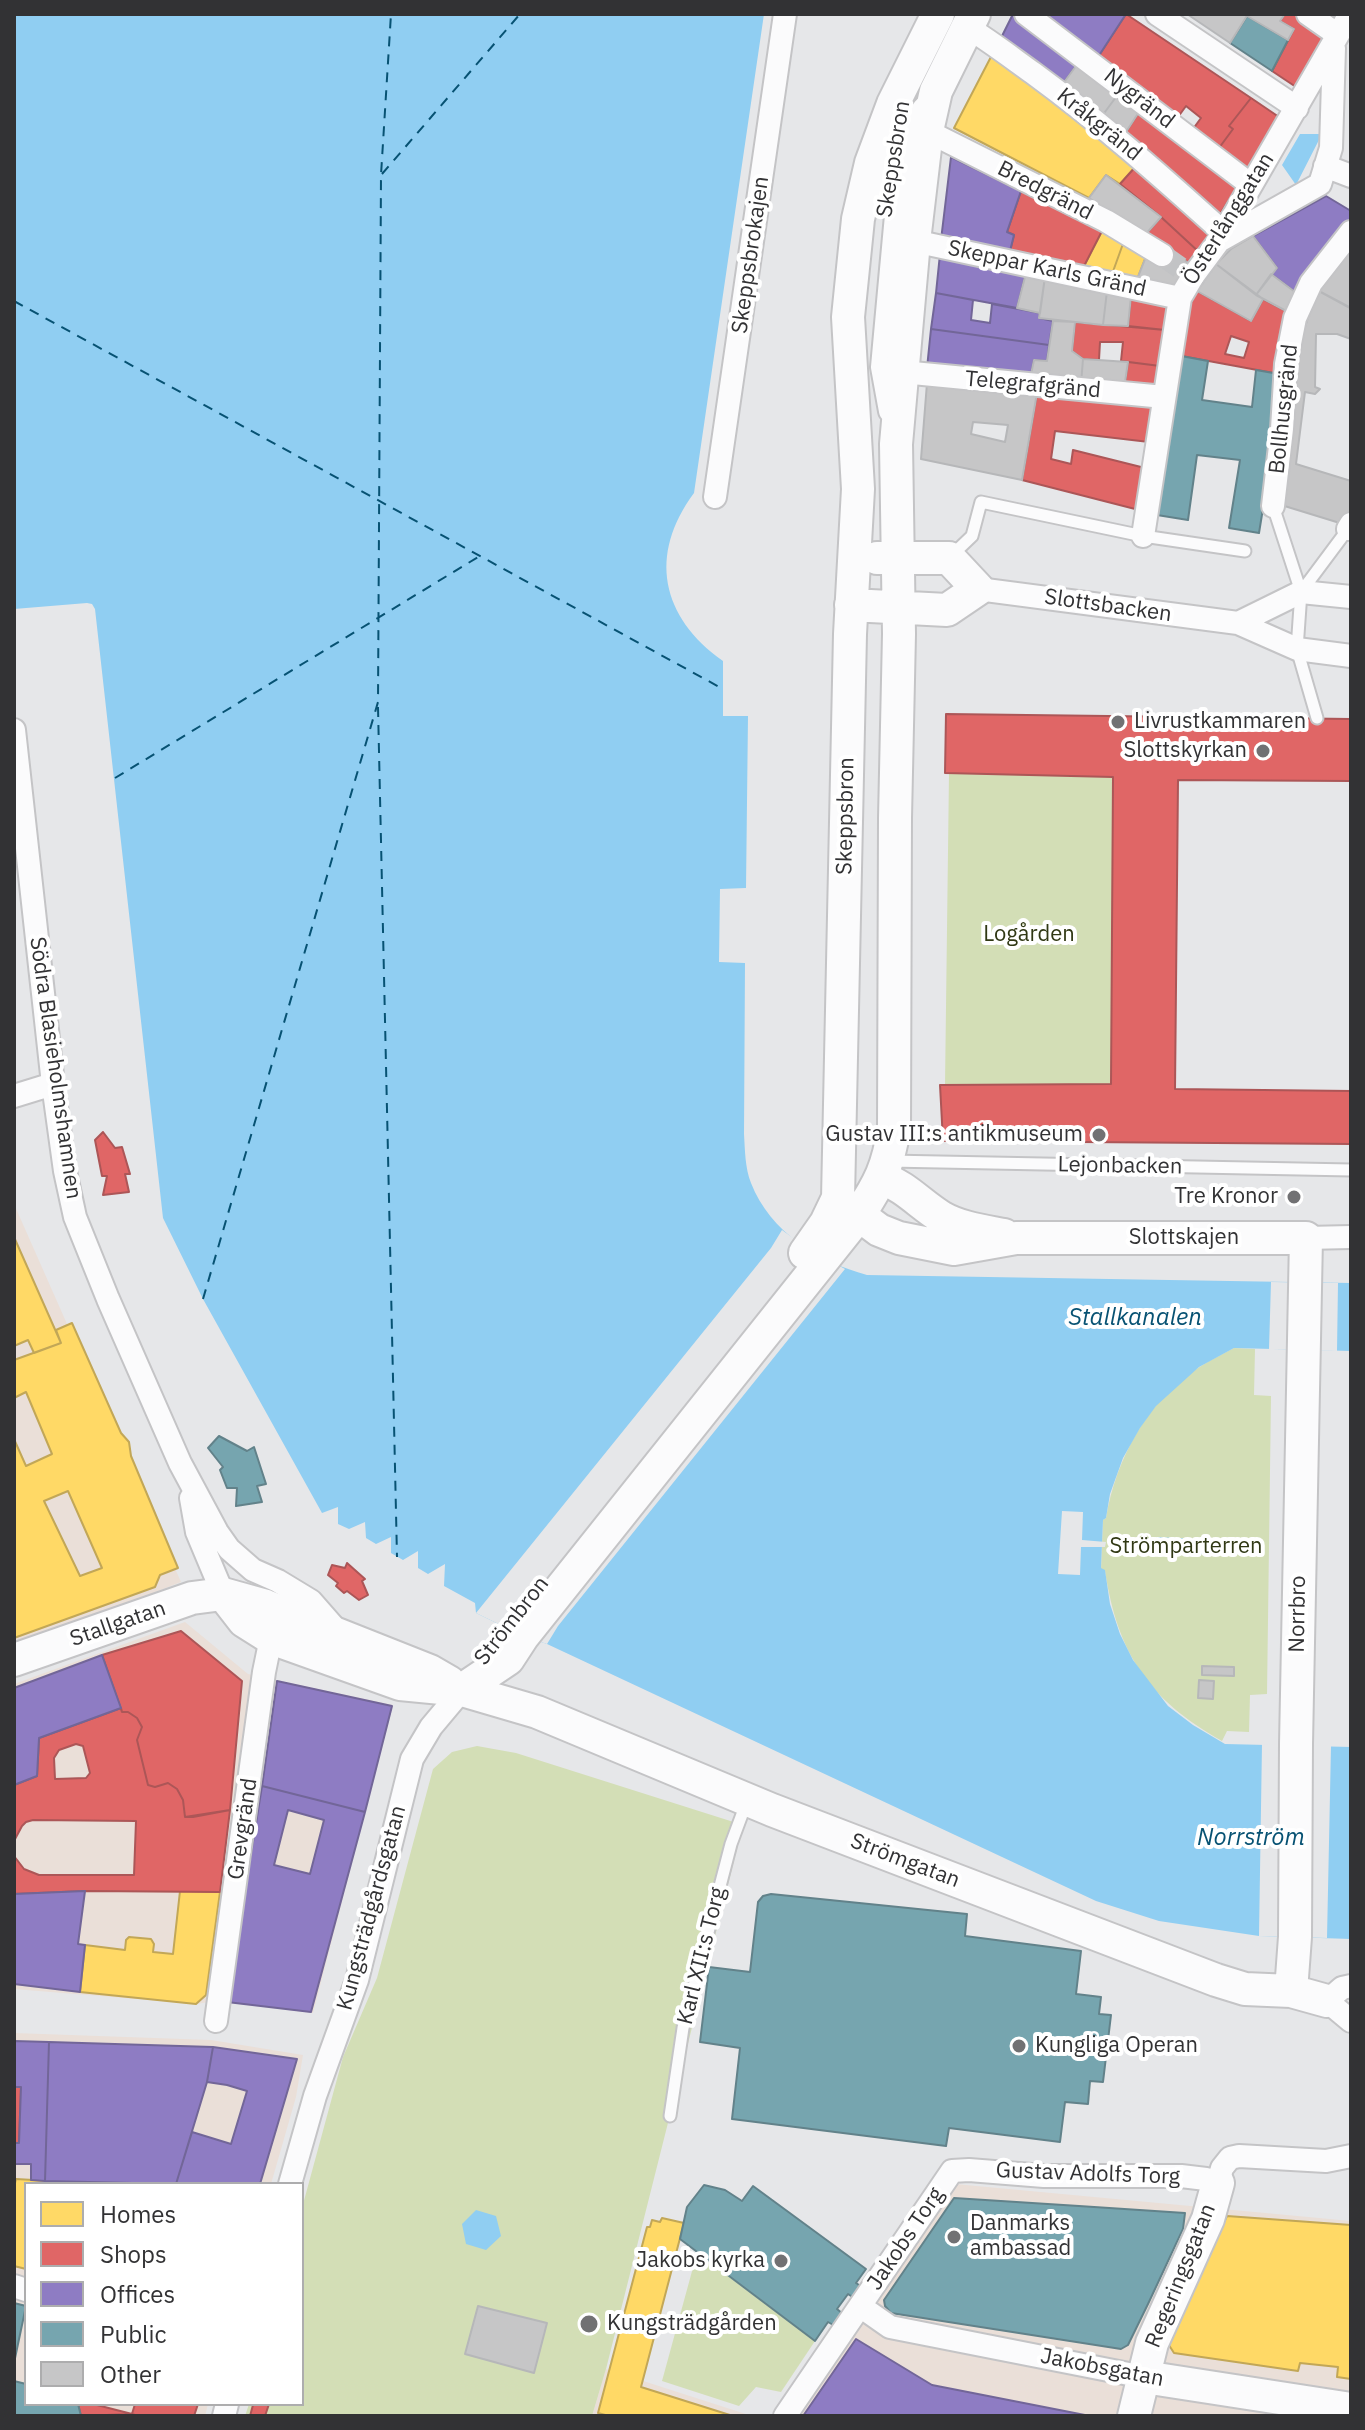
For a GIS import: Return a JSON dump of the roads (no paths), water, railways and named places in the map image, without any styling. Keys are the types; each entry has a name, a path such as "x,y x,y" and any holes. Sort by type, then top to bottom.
{"street":[{"name":"Skeppsbrokajen","path":"715,497 785,14"},
{"name":"Skeppsbron","path":"831,1229 851,605 858,489 857,434 848,333 858,219 871,163 893,104 938,14"},
{"name":"Nygränd","path":"1026,14 1251,185"},
{"path":"1157,14 1297,108"},
{"path":"1221,237 1320,184 1331,148 1336,39 1308,14"},
{"name":"Österlånggatan","path":"1143,536 1180,298 1190,274 1221,237 1350,14"},
{"name":"Skeppsbron","path":"885,1170 894,1128 899,608 896,444 882,367 900,172 913,124 936,91 970,21"},
{"name":"Kråkgränd","path":"970,21 982,35 1155,171 1221,237"},
{"name":"Skeppsbron","path":"896,444 909,373 914,241 927,131 936,91"},
{"name":"Bredgränd","path":"927,131 1106,221 1162,255"},
{"path":"1325,166 1351,176"},
{"name":"Bollhusgränd","path":"1273,506 1286,364 1295,318 1311,283 1351,232"},
{"name":"Skeppar Karls Gränd","path":"914,241 1180,298"},
{"name":"Telegrafgränd","path":"909,373 1164,397"},
{"path":"851,605 947,610 978,589 949,558 853,559"},
{"name":"Slottsbacken","path":"978,589 1238,623 1297,649 1351,656"},
{"path":"1238,623 1301,592 1351,597"},
{"name":"Södra Blasieholmshamnen","path":"14,730 53,1084 75,1217 188,1481 229,1549 253,1570 311,1601 340,1633"},
{"path":"14,1096 53,1084"},
{"path":"831,1229 862,1184 885,1170"},
{"name":"Slottskajen","path":"885,1170 898,1184 945,1220 1016,1238"},
{"name":"Slottskajen","path":"831,1229 879,1230 899,1238 954,1249 1016,1238 1351,1237"},
{"name":"Strömbron","path":"462,1690 486,1649 515,1632 831,1229"},
{"name":"Norrbro","path":"1291,1991 1295,1937 1306,1238"},
{"name":"Södra Blasieholmshamnen","path":"188,1481 197,1532 223,1594 244,1621 271,1638 400,1684 462,1690"},
{"name":"Södra Blasieholmshamnen","path":"223,1594 340,1633 430,1671 462,1690"},
{"name":"Stallgatan","path":"14,1660 192,1598 223,1594"},
{"name":"Grevgränd","path":"216,2021 271,1638"},
{"name":"Strömgatan","path":"462,1690 537,1712 747,1800 1216,1980 1245,1989 1291,1991 1343,2002"},
{"name":"Kungsträdgårdsgatan","path":"291,2182 315,2096 357,1980 412,1759 431,1727 462,1690"},
{"path":"1218,2183 1222,2168 1230,2158 1239,2156 1326,2161 1351,2156"},
{"name":"Gustav Adolfs Torg","path":"952,2171 1058,2176 1181,2176 1218,2183"},
{"name":"Jakobs Torg","path":"785,2416 952,2171"},
{"name":"Regeringsgatan","path":"1134,2416 1152,2343 1208,2219 1218,2183"},
{"name":"Jakobsgatan","path":"860,2306 890,2327 1144,2377 1351,2409"}],"lane":[{"path":"949,558 972,536 981,502 1143,536 1245,551"},
{"path":"1273,506 1301,592 1297,649 1317,718"},
{"path":"1301,592 1350,526"},
{"name":"Lejonbacken","path":"885,1170 1351,1170"},
{"name":"Karl XII:s Torg","path":"670,2116 683,2028 727,1858 747,1800"}],"water":[{"path":"14,14 764,14 694,493 679,516 670,539 667,562 668,584 674,605 702,644 723,661 723,716 748,716 746,888 720,889 719,962 745,963 744,1134 749,1177 759,1200 783,1230 814,1253 867,1275 1351,1283 1351,1351 1234,1348 1199,1367 1156,1406 1123,1458 1110,1494 1103,1520 1101,1568 1105,1570 1110,1604 1120,1634 1133,1660 1168,1706 1193,1725 1225,1744 1351,1747 1351,1939 1259,1936 1159,1921 1096,1901 476,1613 475,1603 444,1586 445,1564 428,1574 418,1568 418,1551 403,1560 391,1553 391,1537 376,1544 366,1538 365,1522 349,1529 338,1524 338,1507 322,1513 203,1299 163,1218 95,609 87,603 14,609"},
{"path":"1300,134 1322,134 1296,185 1282,165"},
{"path":"1156,1537 1218,1540 1217,1555 1155,1552"},
{"path":"476,2210 496,2216 501,2236 486,2250 466,2244 462,2224"}],"tunnel":[{"path":"1162,255 1186,272"}],"place":[{"name":"Livrustkammaren","path":"1118,722"},
{"name":"Slottskyrkan","path":"1263,751"},
{"name":"Gustav III:s antikmuseum","path":"1099,1135"},
{"name":"Tre Kronor","path":"1294,1197"},
{"name":"Kungliga Operan","path":"1019,2046"},
{"name":"Danmarks ambassad","path":"954,2237"},
{"name":"Jakobs kyrka","path":"781,2261"},
{"name":"Kungsträdgården","path":"589,2324"}],"park label":[{"name":"Logården","path":"1029,935"},
{"name":"Strömparterren","path":"1186,1547"}],"water label":[{"name":"Stallkanalen","path":"1135,1318"},
{"name":"Norrström","path":"1251,1838"}]}
